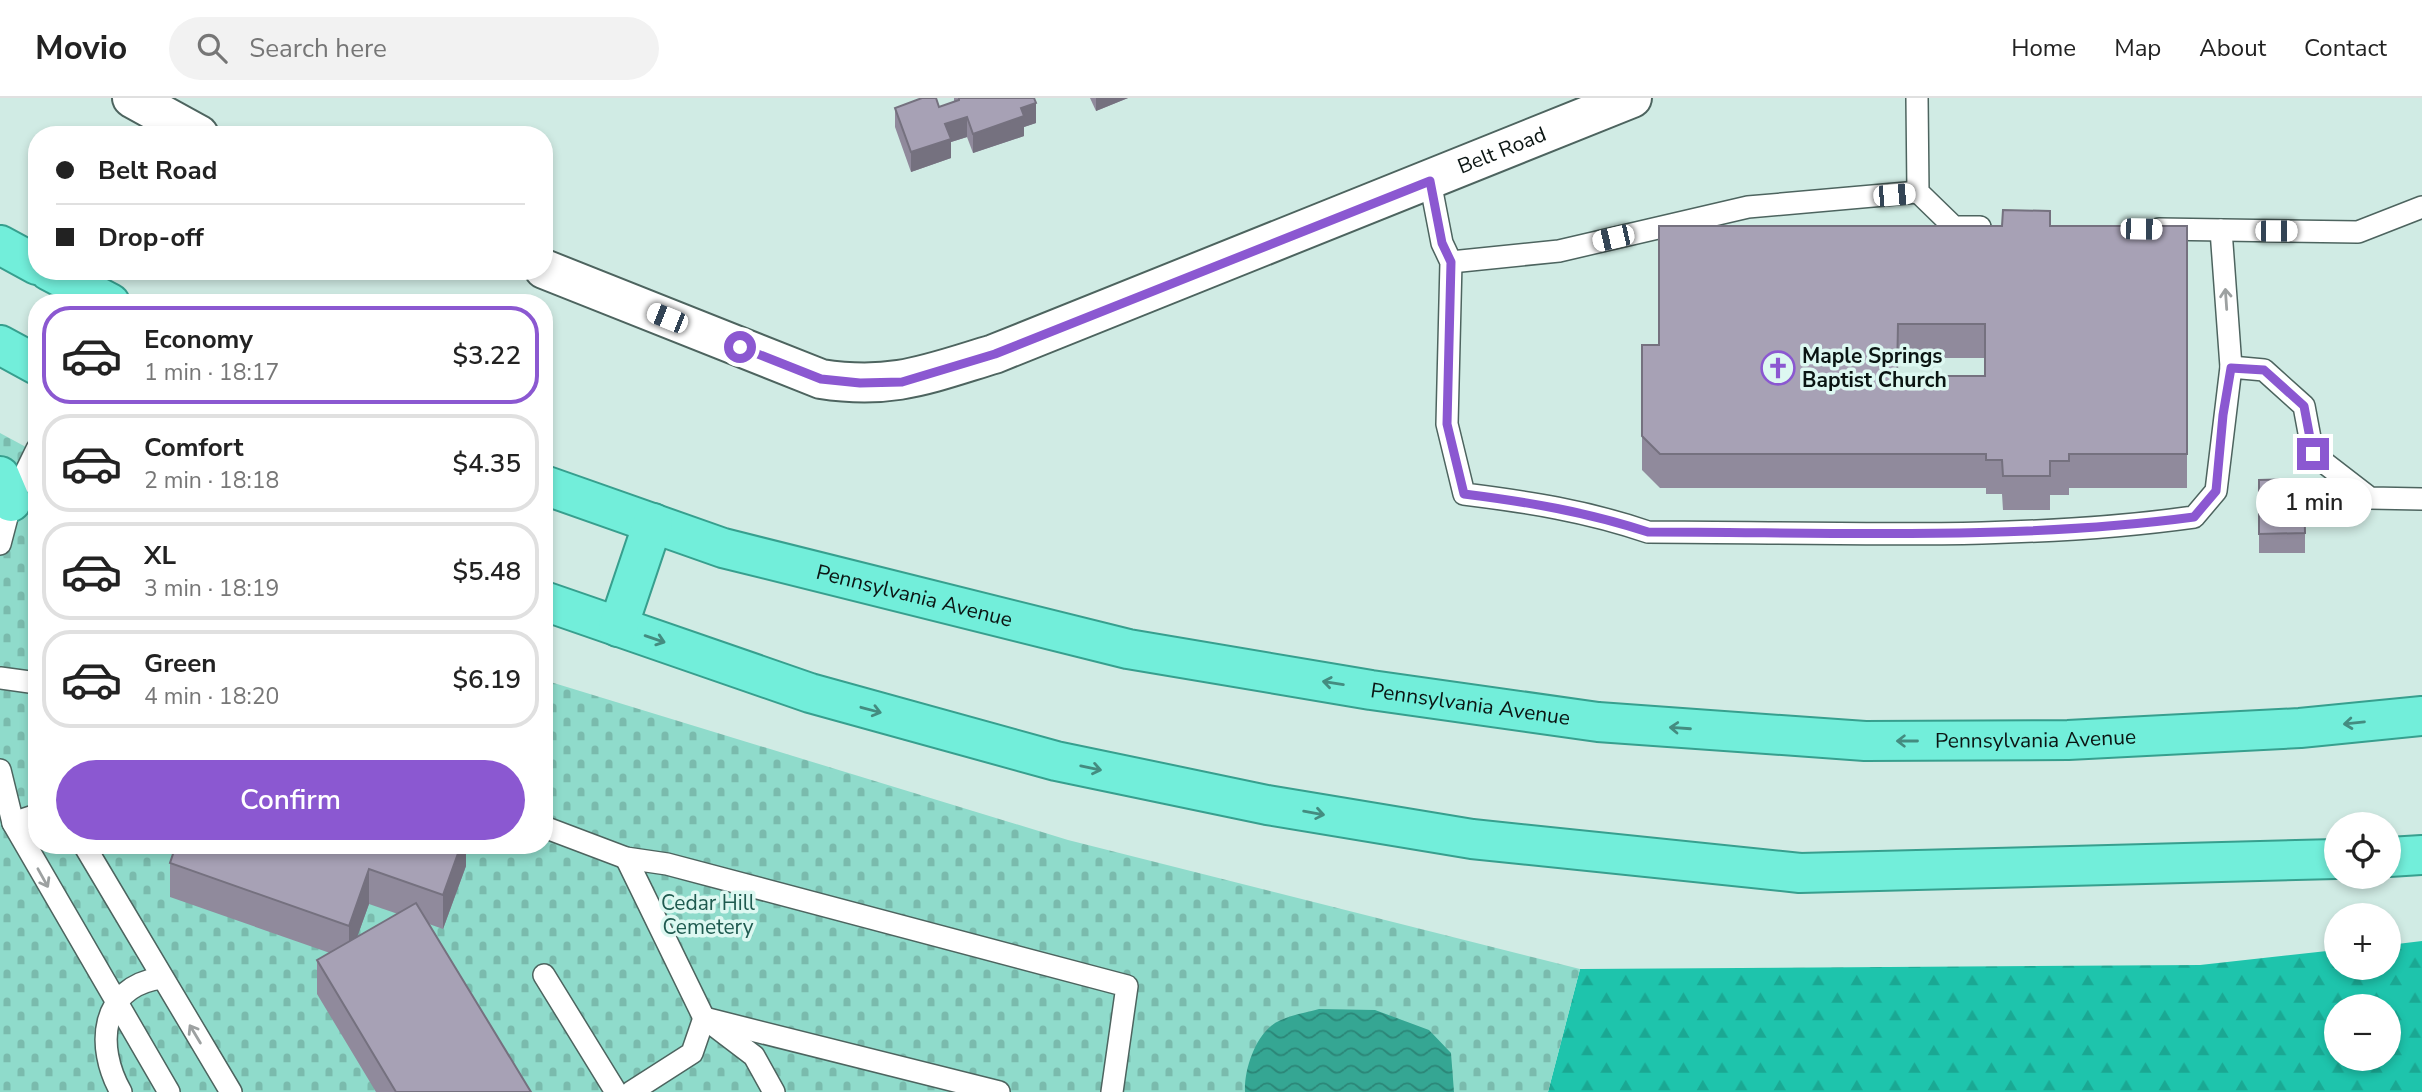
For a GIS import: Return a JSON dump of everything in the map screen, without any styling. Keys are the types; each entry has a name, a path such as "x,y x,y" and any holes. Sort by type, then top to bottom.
{"highway":[{"path":"0,245 28,260"},
{"path":"66,280 93,294"},
{"path":"0,345 28,360"},
{"name":"Pennsylvania Avenue","path":"553,488 736,552 1128,649 1371,690 1598,722 1865,741 1946,741 2068,740 2300,728 2422,716"},
{"path":"618,626 653,523"},
{"path":"553,604 810,693 1056,761 1267,805 1472,839 1800,873 2324,859"},
{"path":"2401,856 2422,855"}],"street":[{"path":"132,98 183,126"},
{"name":"Belt Road","path":"553,273 821,379 860,383 902,382 995,354 1632,98"}],"lane":[{"path":"1917,98 1918,192 1954,227 2007,227"},
{"path":"1430,181 1442,243 1451,262 1447,424 1464,494 1540,503 1600,516 1648,532 1997,532 2129,526 2194,517 2216,491 2223,415 2231,368 2221,230"},
{"path":"1451,262 1559,251 1748,207 1918,192"},
{"path":"2141,229 2358,232 2422,207"},
{"path":"2231,368 2264,370 2304,406 2313,454 2371,498 2422,499"},
{"path":"0,544 6,489 28,461"},
{"path":"0,678 28,682"},
{"path":"0,770 13,823 28,849"},
{"path":"13,823 28,818"},
{"path":"553,830 626,858 667,864 1128,986 1112,1092"},
{"path":"31,854 169,1092"},
{"path":"89,854 231,1092"},
{"path":"626,858 704,1018 754,1056 774,1092"},
{"path":"544,975 616,1092"},
{"path":"121,1092 108,1070 105,1029 116,1003 141,981 161,978"},
{"path":"631,1092 692,1053 704,1018"},
{"path":"704,1018 999,1092"}],"green space":[{"name":"Cedar Hill Cemetery","path":"0,433 28,448 28,854 553,854 553,683 1068,840 1580,969 1548,1092 0,1092"},
{"path":"2422,941 2422,1092 1548,1092 1580,969 2200,965 2324,951 2324,980 2401,980 2401,944"}],"water":[{"path":"1319,1009 1375,1010 1429,1030 1451,1053 1454,1092 1245,1092 1251,1056 1265,1032 1282,1020"}],"building":[{"path":"922,98 936,98 939,107 959,98 1034,98 1036,103 1021,108 1024,116 973,134 967,117 945,124 951,139 911,152 895,108"},
{"name":"Maple Springs Baptist Church","path":"2003,210 2050,211 2050,226 2187,226 2187,454 2069,454 2069,461 2050,461 2050,476 2003,476 2002,460 1986,460 1986,454 1660,454 1642,436 1642,345 1659,345 1659,226 2002,226","holes":["1898,324 1985,324 1985,376 1897,376"]},
{"path":"2304,479 2305,533 2259,534 2259,480"},
{"path":"173,854 458,854 443,895 369,869 349,926 170,863"},
{"path":"416,903 531,1092 396,1092 317,960"}],"place":[{"name":"Maple Springs Baptist Church","path":"1778,368"}],"route":[{"path":"740,347 821,379 880,384 902,382 995,354 1430,181 1442,243 1451,262 1447,424 1464,494 1540,503 1600,516 1648,532 1997,532 2129,526 2194,517 2216,491 2223,415 2231,368 2264,370 2304,406 2313,454"}]}
